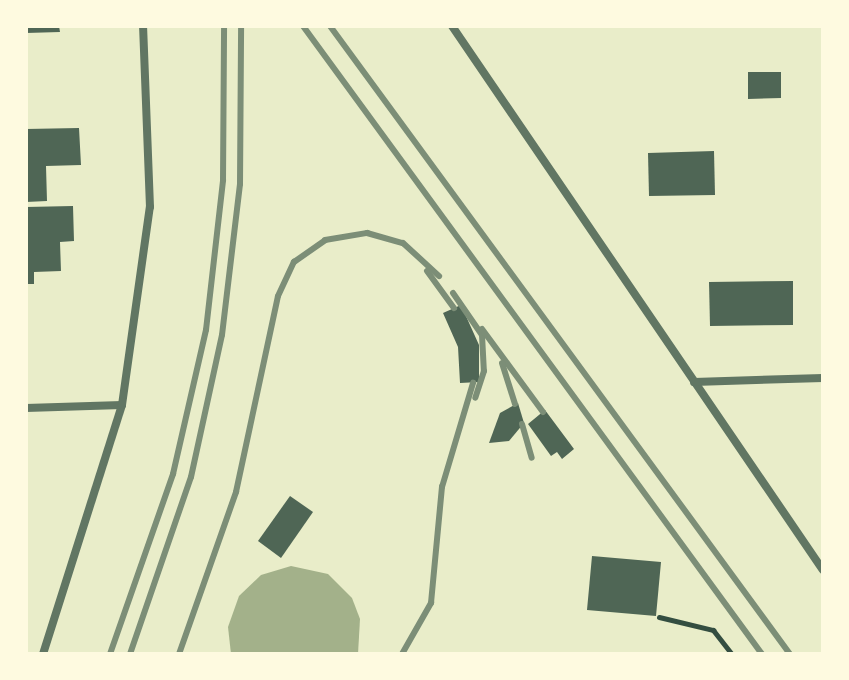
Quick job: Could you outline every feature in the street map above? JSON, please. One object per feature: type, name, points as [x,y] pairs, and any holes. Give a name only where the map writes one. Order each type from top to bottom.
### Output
[{"type":"street","points":[[43,654],[122,405],[150,207],[143,26]]},
{"type":"street","points":[[452,26],[823,570]]},
{"type":"street","points":[[694,382],[823,378]]},
{"type":"street","points":[[26,408],[122,405]]},
{"type":"path","points":[[659,617],[713,630],[732,654]]},
{"type":"shaded area","points":[[291,566],[328,574],[352,598],[360,619],[358,654],[231,654],[228,627],[239,596],[261,575]]},
{"type":"building","points":[[26,26],[59,26],[60,32],[26,33]]},
{"type":"building","points":[[748,72],[781,72],[781,98],[748,99]]},
{"type":"building","points":[[79,128],[81,165],[46,166],[47,201],[26,202],[26,129]]},
{"type":"building","points":[[714,151],[715,195],[649,196],[648,153]]},
{"type":"building","points":[[73,206],[74,241],[60,242],[61,271],[34,272],[34,284],[26,284],[26,207]]},
{"type":"building","points":[[793,281],[793,325],[710,326],[709,282]]},
{"type":"building","points":[[461,305],[479,345],[479,382],[460,383],[458,347],[443,313]]},
{"type":"building","points":[[518,403],[524,423],[509,441],[489,443],[500,413]]},
{"type":"building","points":[[545,410],[574,449],[562,459],[557,452],[551,456],[528,424]]},
{"type":"building","points":[[290,496],[313,512],[281,558],[258,541]]},
{"type":"building","points":[[592,556],[661,562],[656,616],[587,610]]},
{"type":"railway","points":[[110,654],[173,474],[206,330],[223,180],[224,26]]},
{"type":"railway","points":[[130,654],[191,477],[222,335],[240,184],[241,26]]},
{"type":"railway","points":[[303,26],[762,654]]},
{"type":"railway","points":[[330,26],[790,654]]},
{"type":"railway","points":[[179,654],[236,492],[278,296],[294,262],[325,240],[367,233],[403,243],[439,276]]},
{"type":"railway","points":[[427,271],[454,308]]},
{"type":"railway","points":[[453,293],[482,335],[484,371],[475,398]]},
{"type":"railway","points":[[482,329],[543,412]]},
{"type":"railway","points":[[502,363],[515,404]]},
{"type":"railway","points":[[402,654],[431,603],[442,487],[473,383]]},
{"type":"railway","points":[[522,424],[532,458]]}]
